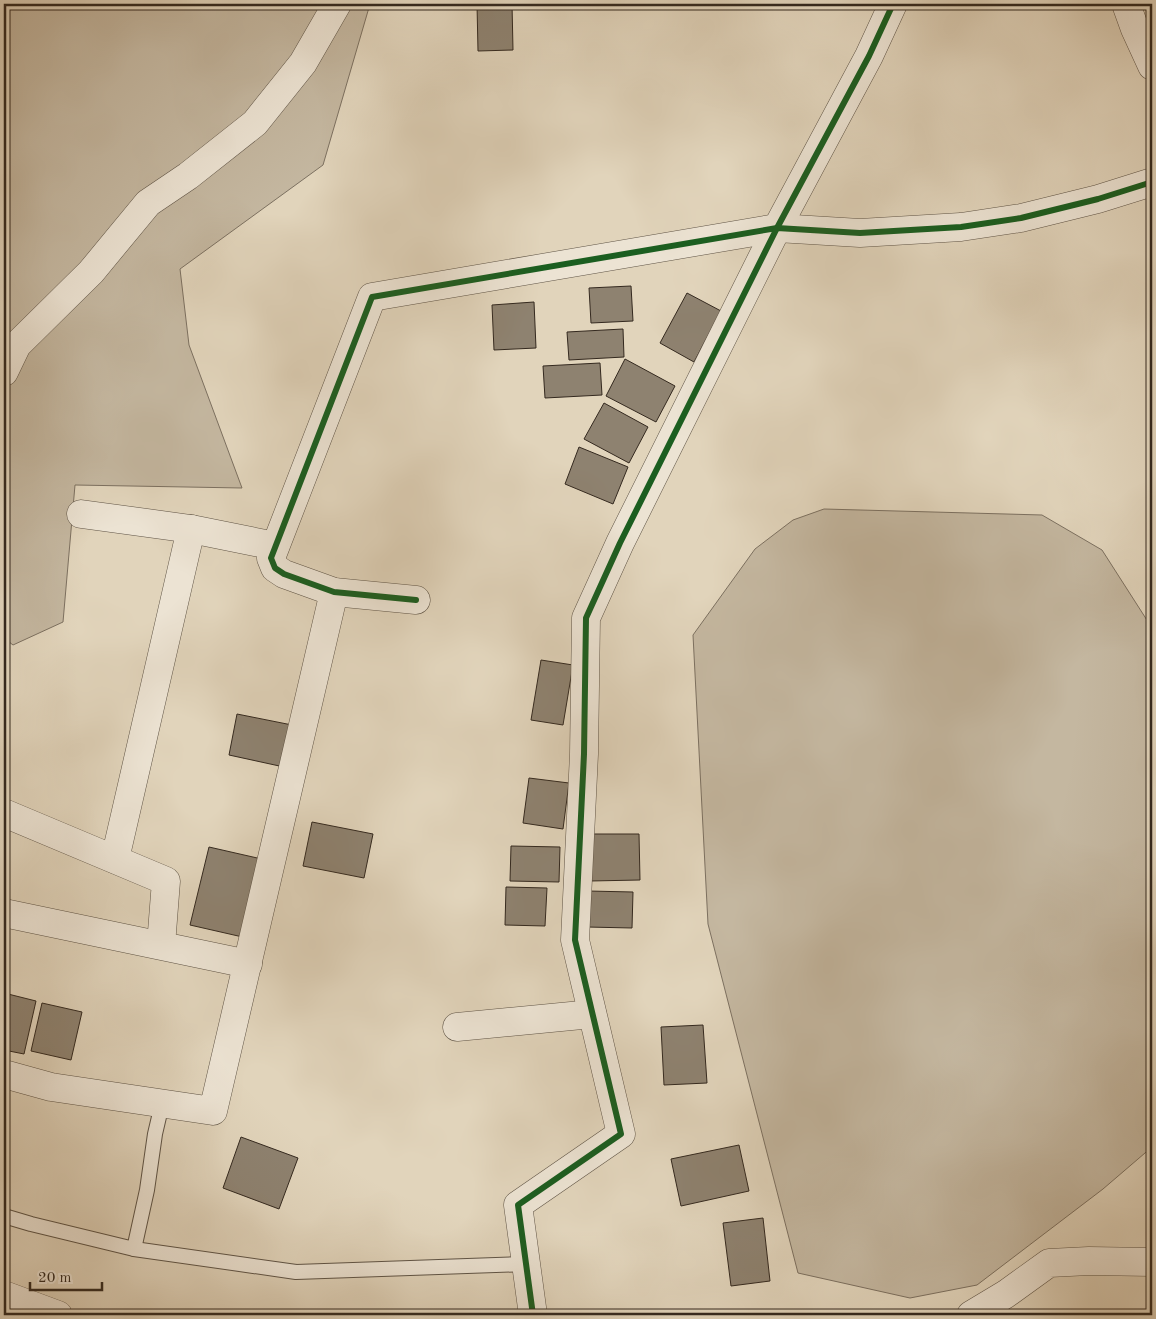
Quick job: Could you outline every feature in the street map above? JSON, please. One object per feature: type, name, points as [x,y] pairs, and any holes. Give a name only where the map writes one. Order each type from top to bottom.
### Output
[{"type":"street","points":[[4,372],[17,345],[91,272],[148,203],[188,176],[255,124],[303,63],[337,4]]},
{"type":"street","points":[[533,1315],[518,1205],[621,1134],[575,940],[584,754],[586,618],[620,543],[777,228],[869,56],[893,4]]},
{"type":"street","points":[[1126,4],[1152,66]]},
{"type":"street","points":[[416,600],[334,592],[284,574],[275,568],[271,558],[372,298],[777,228],[860,233],[961,227],[1021,218],[1098,199],[1152,182]]},
{"type":"street","points":[[81,514],[191,529],[275,546]]},
{"type":"street","points":[[115,859],[191,529]]},
{"type":"street","points":[[4,1074],[51,1087],[213,1111],[334,592]]},
{"type":"street","points":[[4,813],[166,881],[161,945]]},
{"type":"street","points":[[4,912],[248,964]]},
{"type":"street","points":[[457,1027],[592,1014]]},
{"type":"street","points":[[971,1315],[1006,1294],[1049,1263],[1089,1261],[1152,1262]]},
{"type":"street","points":[[4,1294],[58,1315]]},
{"type":"lane","points":[[134,1249],[147,1190],[155,1134],[162,1104]]},
{"type":"lane","points":[[4,1216],[134,1249],[296,1272],[526,1264]]},
{"type":"shaded area","points":[[4,4],[370,4],[323,165],[180,269],[189,345],[242,488],[75,485],[63,622],[13,645],[4,638]]},
{"type":"shaded area","points":[[824,509],[1042,515],[1102,550],[1152,628],[1152,1147],[1103,1189],[977,1285],[910,1298],[798,1273],[708,924],[693,635],[755,549],[793,520]]},
{"type":"building","points":[[477,4],[512,4],[513,50],[478,51]]},
{"type":"building","points":[[980,4],[999,4],[993,9]]},
{"type":"building","points":[[631,286],[633,321],[591,323],[589,288]]},
{"type":"building","points":[[687,293],[721,311],[694,362],[660,343]]},
{"type":"building","points":[[534,302],[536,348],[494,350],[492,305]]},
{"type":"building","points":[[623,329],[624,357],[569,360],[567,332]]},
{"type":"building","points":[[625,359],[675,386],[656,422],[606,396]]},
{"type":"building","points":[[600,363],[602,395],[545,398],[543,366]]},
{"type":"building","points":[[604,403],[648,427],[629,463],[584,439]]},
{"type":"building","points":[[579,447],[628,467],[613,504],[565,484]]},
{"type":"building","points":[[541,660],[573,665],[563,725],[531,720]]},
{"type":"building","points":[[237,714],[292,725],[284,767],[229,755]]},
{"type":"building","points":[[529,778],[569,783],[563,829],[523,823]]},
{"type":"building","points":[[312,822],[373,834],[364,878],[303,866]]},
{"type":"building","points":[[4,829],[9,831],[4,844]]},
{"type":"building","points":[[589,834],[639,834],[640,880],[590,881]]},
{"type":"building","points":[[511,846],[560,847],[559,882],[510,881]]},
{"type":"building","points":[[209,847],[266,860],[247,938],[190,925]]},
{"type":"building","points":[[506,887],[547,888],[545,926],[505,925]]},
{"type":"building","points":[[588,891],[633,892],[632,928],[587,927]]},
{"type":"building","points":[[4,993],[36,1001],[24,1054],[4,1050]]},
{"type":"building","points":[[42,1003],[82,1012],[71,1060],[31,1051]]},
{"type":"building","points":[[703,1025],[707,1083],[664,1085],[661,1027]]},
{"type":"building","points":[[241,1137],[298,1158],[279,1209],[223,1188]]},
{"type":"building","points":[[739,1145],[749,1191],[681,1206],[671,1159]]},
{"type":"building","points":[[763,1218],[770,1281],[731,1286],[723,1223]]},
{"type":"building","points":[[1152,1223],[1152,1240],[1149,1240]]},
{"type":"cycle path","points":[[533,1315],[518,1205],[621,1134],[575,940],[584,754],[586,618],[620,543],[777,228],[869,56],[893,4]]},
{"type":"cycle path","points":[[416,600],[334,592],[284,574],[275,568],[271,558],[372,297],[777,228],[860,233],[961,227],[1021,218],[1098,199],[1152,182]]}]
